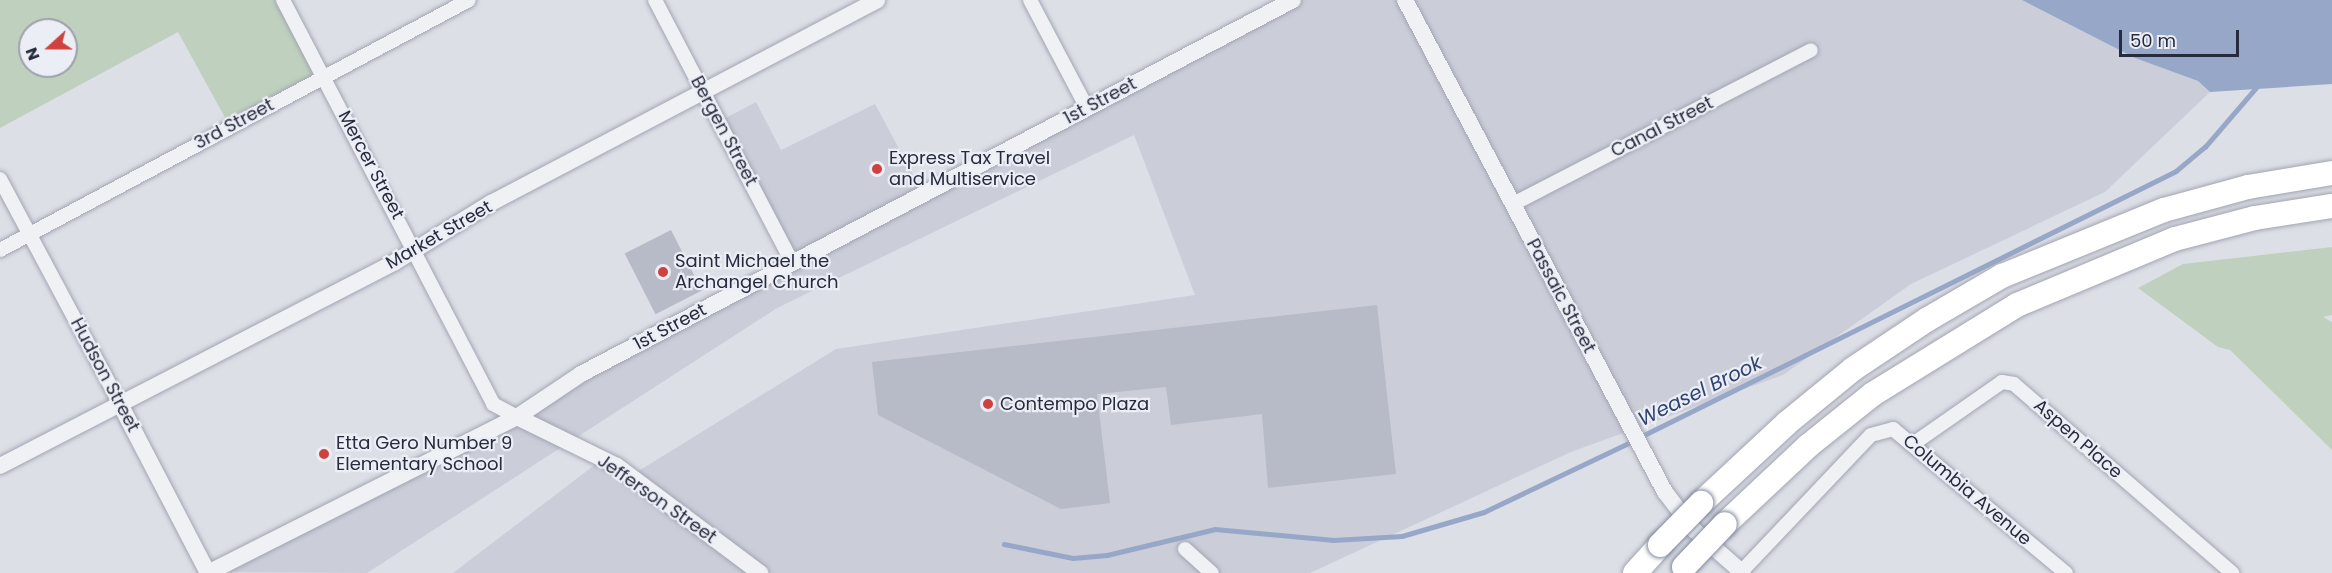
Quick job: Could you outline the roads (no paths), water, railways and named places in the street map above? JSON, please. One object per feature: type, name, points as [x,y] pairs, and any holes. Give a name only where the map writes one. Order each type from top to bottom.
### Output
[{"type":"highway","points":[[1635,573],[1701,503],[1821,395],[1928,319],[2043,257],[2248,177],[2332,157]]},
{"type":"highway","points":[[2164,210],[2248,187],[2332,173]]},
{"type":"highway","points":[[1681,570],[1725,524],[1808,446],[1873,394],[2017,305],[2175,239],[2255,218],[2332,206]]},
{"type":"street","name":"Mercer Street","points":[[283,0],[405,230],[411,253],[493,404],[516,417]]},
{"type":"street","name":"3rd Street","points":[[0,250],[469,0]]},
{"type":"street","name":"Bergen Street","points":[[655,0],[792,262]]},
{"type":"street","name":"Market Street","points":[[0,466],[119,402],[411,253],[491,203],[876,0]]},
{"type":"street","points":[[1030,0],[1087,108]]},
{"type":"street","name":"1st Street","points":[[208,573],[516,417],[581,374],[1293,0]]},
{"type":"street","name":"Passaic Street","points":[[1405,0],[1630,430],[1678,512],[1741,572]]},
{"type":"street","name":"Canal Street","points":[[1513,204],[1811,50]]},
{"type":"street","name":"Hudson Street","points":[[0,179],[208,573]]},
{"type":"street","name":"Aspen Place","points":[[1913,444],[2002,382],[2014,384],[2232,573]]},
{"type":"street","name":"Jefferson Street","points":[[516,417],[617,466],[760,573]]},
{"type":"street","name":"Columbia Avenue","points":[[1741,572],[1871,435],[1893,429],[2066,573]]},
{"type":"street","points":[[1185,549],[1212,573]]},
{"type":"water","points":[[2022,0],[2332,0],[2332,84],[2210,92],[2198,81],[2135,58]]},
{"type":"waterway","name":"Weasel Brook","points":[[1640,437],[2176,171],[2205,147],[2260,83]]},
{"type":"waterway","name":"Weasel Brook","points":[[1004,544],[1073,558],[1107,555],[1215,529],[1333,540],[1402,536],[1484,512],[1633,441]]},
{"type":"place","name":"Express Tax Travel and Multiservice","points":[[877,169]]},
{"type":"place","name":"Saint Michael the Archangel Church","points":[[663,272]]},
{"type":"place","name":"Contempo Plaza","points":[[988,404]]},
{"type":"place","name":"Etta Gero Number 9 Elementary School","points":[[324,454]]}]
